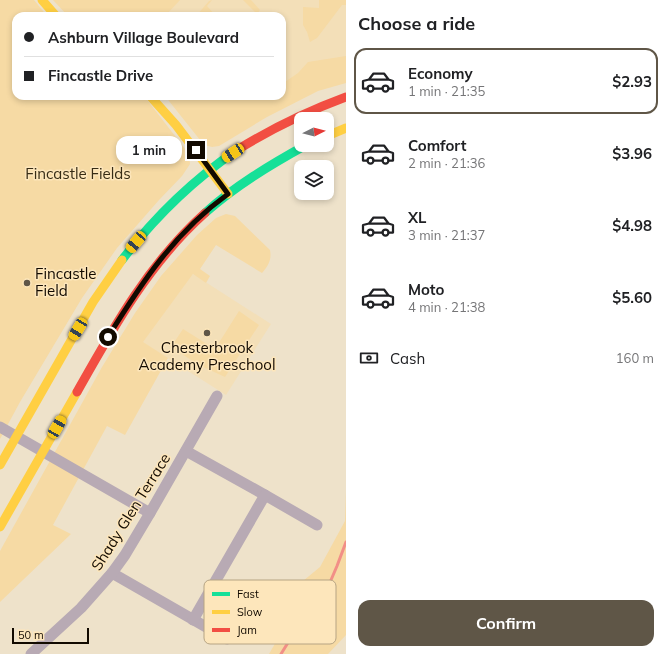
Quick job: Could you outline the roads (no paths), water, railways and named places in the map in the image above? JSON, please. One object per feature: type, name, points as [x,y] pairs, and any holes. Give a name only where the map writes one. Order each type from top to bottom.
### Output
[{"type":"main road","points":[[42,0],[52,12]]},
{"type":"main road","points":[[0,466],[71,340],[113,272],[163,213],[222,160],[250,142],[282,124],[346,97]]},
{"type":"main road","points":[[154,100],[176,125],[211,169],[228,194]]},
{"type":"main road","points":[[334,133],[346,128]]},
{"type":"main road","points":[[0,527],[108,337],[154,267],[179,237],[215,204],[267,167],[294,152]]},
{"type":"street","name":"Shady Glen Terrace","points":[[35,653],[81,608],[112,573],[125,555],[217,396]]},
{"type":"street","points":[[0,427],[150,513]]},
{"type":"street","points":[[186,451],[317,525]]},
{"type":"street","points":[[216,580],[265,495]]},
{"type":"street","points":[[112,573],[204,626]]},
{"type":"street","points":[[193,620],[204,601]]},
{"type":"waterway","points":[[331,580],[346,542]]},
{"type":"waterway","points":[[281,654],[287,644]]},
{"type":"place","name":"Fincastle Field","points":[[27,283]]},
{"type":"place","name":"Chesterbrook Academy Preschool","points":[[207,333]]},
{"type":"park label","name":"Fincastle Fields","points":[[78,174]]}]
